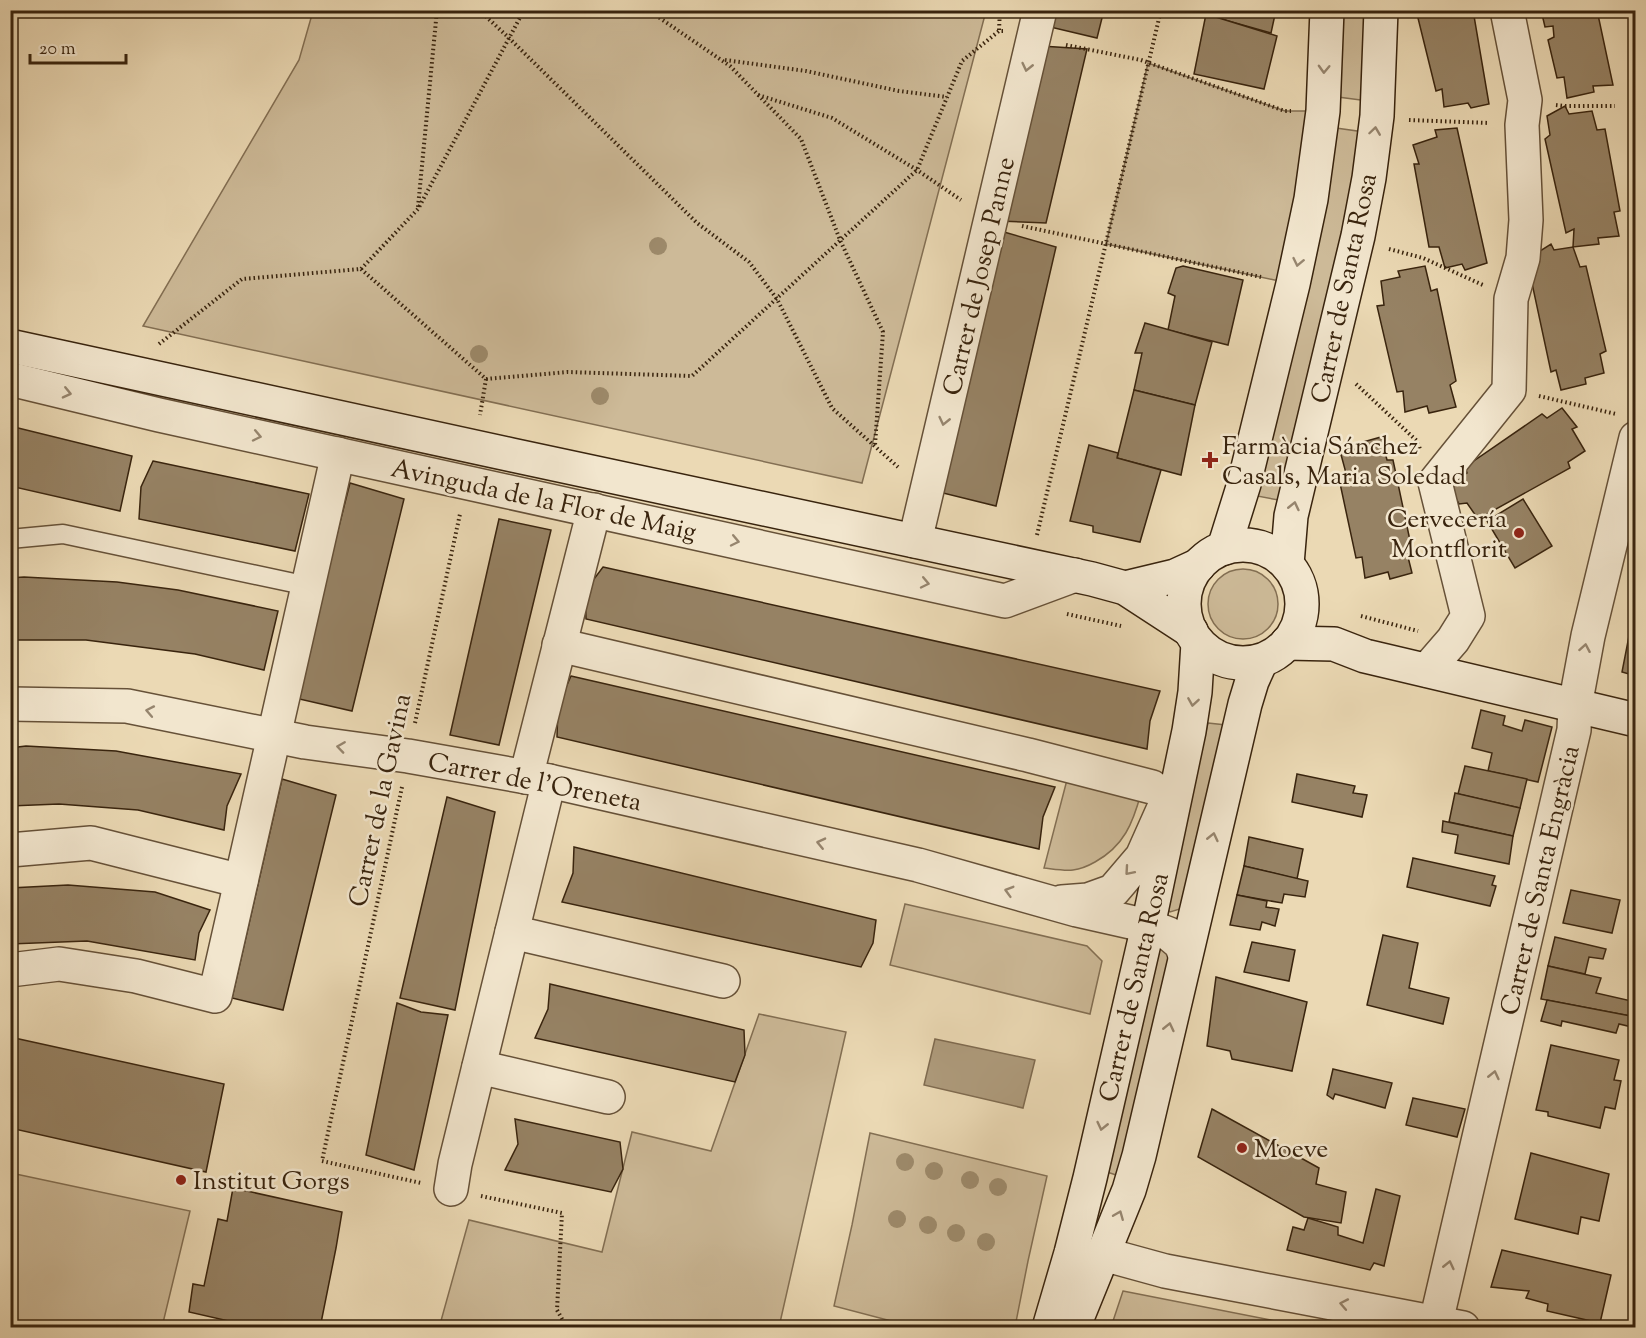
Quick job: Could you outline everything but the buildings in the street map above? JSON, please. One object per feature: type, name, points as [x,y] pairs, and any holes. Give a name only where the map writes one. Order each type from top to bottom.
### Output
[{"type":"street","name":"Carrer de Santa Rosa","points":[[1211,556],[1244,484],[1293,284],[1311,199],[1323,111],[1327,10]]},
{"type":"street","name":"Carrer de Santa Rosa","points":[[1287,564],[1291,516],[1358,236],[1369,178],[1377,116],[1381,10]]},
{"type":"street","points":[[1426,670],[1453,640],[1468,616],[1436,482],[1509,390],[1512,299],[1523,258],[1526,220],[1524,112],[1507,10]]},
{"type":"street","name":"Carrer de Josep Panne","points":[[915,541],[1037,24]]},
{"type":"street","name":"Avinguda de la Flor de Maig","points":[[10,346],[1030,565],[1125,588]]},
{"type":"street","name":"Avinguda de la Flor de Maig","points":[[10,379],[170,417],[1005,601],[1075,575]]},
{"type":"street","name":"Carrer de Santa Engràcia","points":[[1450,1324],[1574,729],[1575,706],[1630,427]]},
{"type":"street","points":[[10,970],[59,964],[136,976],[215,996],[338,454]]},
{"type":"street","points":[[451,1189],[455,1164],[512,932],[559,645],[594,510]]},
{"type":"street","points":[[1125,588],[1175,576],[1237,545],[1264,548],[1287,564],[1297,578],[1302,595],[1315,618],[1334,644]]},
{"type":"street","points":[[1194,637],[1184,608],[1185,590],[1192,574],[1211,556]]},
{"type":"street","points":[[1125,588],[1194,637],[1210,655],[1226,662],[1242,664],[1261,661],[1281,651],[1296,630],[1302,614],[1302,595]]},
{"type":"street","name":"Carrer de Santa Rosa","points":[[1049,1328],[1090,1178],[1148,926],[1195,692],[1194,637]]},
{"type":"street","points":[[1287,643],[1334,644],[1365,656],[1635,720]]},
{"type":"street","points":[[559,645],[1028,755],[1152,787]]},
{"type":"street","name":"Carrer de Santa Rosa","points":[[1072,1328],[1129,1190],[1139,1156],[1245,704],[1261,661]]},
{"type":"street","name":"Carrer de l'Oreneta","points":[[10,704],[128,706],[305,742],[408,756],[538,779],[918,865],[1052,903],[1148,926],[1169,934],[1180,944],[1185,955]]},
{"type":"street","name":"Carrer de l'Oreneta","points":[[1052,903],[1088,900],[1113,891],[1142,857],[1182,763]]},
{"type":"street","points":[[10,850],[91,843],[241,880]]},
{"type":"street","points":[[512,932],[723,981]]},
{"type":"street","points":[[479,1067],[608,1097]]},
{"type":"street","points":[[1103,1254],[1165,1271],[1450,1324]]},
{"type":"lane","points":[[10,539],[63,534],[308,586]]},
{"type":"path","points":[[418,209],[437,10]]},
{"type":"path","points":[[479,10],[697,223],[749,262],[777,299],[832,408],[927,492]]},
{"type":"path","points":[[122,370],[175,333],[242,279],[361,269],[418,209],[524,10]]},
{"type":"path","points":[[648,10],[730,66],[801,139],[840,240],[883,332],[875,446]]},
{"type":"path","points":[[999,31],[1000,10]]},
{"type":"path","points":[[1030,565],[1161,10]]},
{"type":"path","points":[[361,269],[486,379],[568,372],[692,376],[917,170],[962,61],[999,31],[1037,24],[1285,111],[1323,111]]},
{"type":"path","points":[[721,60],[806,71],[899,92],[947,97]]},
{"type":"path","points":[[758,95],[832,118],[917,170],[991,220],[1293,284]]},
{"type":"path","points":[[1406,119],[1524,112],[1565,106],[1615,106]]},
{"type":"path","points":[[1381,246],[1423,258],[1512,299]]},
{"type":"path","points":[[1326,366],[1351,380],[1417,441],[1436,482]]},
{"type":"path","points":[[475,447],[486,379]]},
{"type":"path","points":[[1509,390],[1630,427]]},
{"type":"path","name":"Carrer de la Gavina","points":[[322,1161],[467,482]]},
{"type":"path","points":[[1060,613],[1126,627]]},
{"type":"path","points":[[562,1213],[557,1310],[567,1328]]},
{"type":"shaded area","points":[[313,11],[986,11],[862,483],[143,326],[299,60]]},
{"type":"shaded area","points":[[1341,11],[1372,11],[1368,101],[1338,97]]},
{"type":"shaded area","points":[[1148,63],[1285,111],[1323,111],[1293,284],[1106,244]]},
{"type":"shaded area","points":[[1336,128],[1364,132],[1284,501],[1257,496]]},
{"type":"shaded area","points":[[1243,569],[1256,572],[1268,579],[1275,591],[1278,604],[1275,617],[1268,629],[1256,636],[1243,639],[1230,636],[1218,629],[1211,617],[1208,604],[1211,591],[1218,579],[1230,572]]},
{"type":"shaded area","points":[[1208,723],[1235,726],[1180,909],[1170,912],[1164,905]]},
{"type":"shaded area","points":[[1068,776],[1141,793],[1126,833],[1105,856],[1076,870],[1044,868]]},
{"type":"shaded area","points":[[905,904],[1087,946],[1102,961],[1090,1014],[890,965]]},
{"type":"shaded area","points":[[1156,947],[1173,953],[1128,1179],[1104,1171]]},
{"type":"shaded area","points":[[759,1014],[846,1032],[779,1327],[439,1328],[469,1220],[602,1252],[632,1132],[711,1151]]},
{"type":"shaded area","points":[[935,1039],[1035,1060],[1023,1108],[924,1085]]},
{"type":"shaded area","points":[[870,1133],[1047,1176],[1015,1327],[914,1327],[834,1306]]},
{"type":"shaded area","points":[[11,1173],[190,1211],[162,1327],[11,1327]]},
{"type":"shaded area","points":[[1123,1291],[1306,1327],[1111,1327]]},
{"type":"place","name":"Farmàcia Sánchez Casals, Maria Soledad","points":[[1210,460]]},
{"type":"place","name":"Cervecería Montflorit","points":[[1519,533]]},
{"type":"place","name":"Moeve","points":[[1242,1148]]},
{"type":"place","name":"Institut Gorgs","points":[[181,1180]]}]
